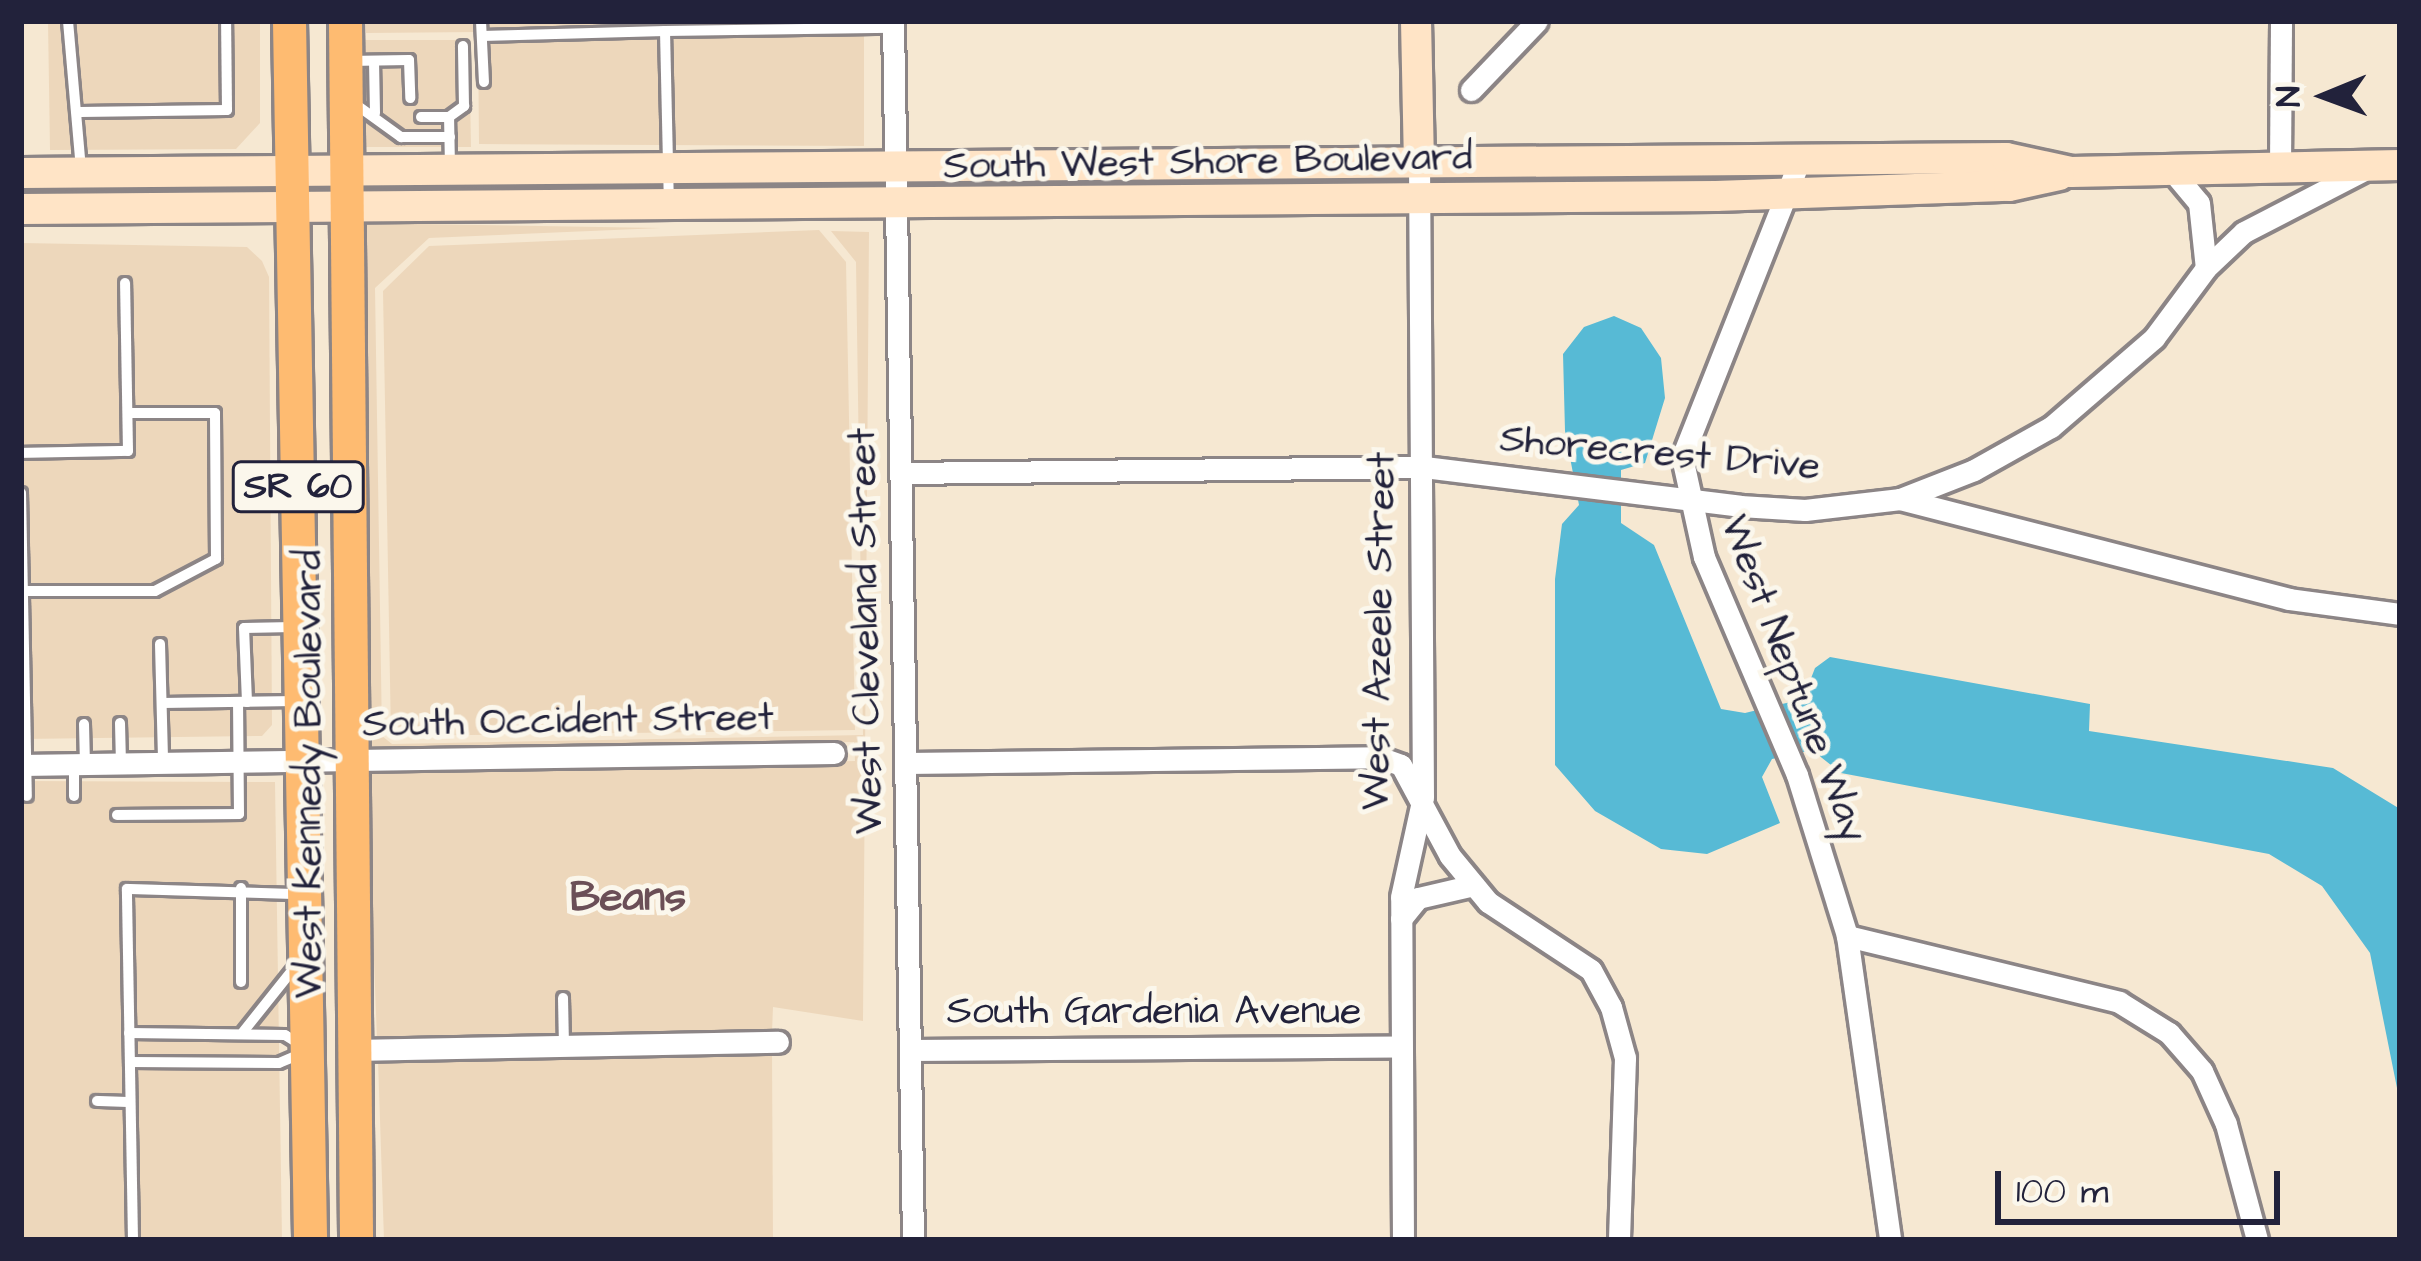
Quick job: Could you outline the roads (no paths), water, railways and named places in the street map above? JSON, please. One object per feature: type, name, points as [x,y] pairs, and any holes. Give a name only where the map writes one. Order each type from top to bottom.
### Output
[{"type":"main road","name":"West Kennedy Boulevard","points":[[289,21],[310,1240]]},
{"type":"main road","name":"West Kennedy Boulevard","points":[[345,21],[360,61],[360,105],[344,170],[356,1240]]},
{"type":"main road","points":[[308,1051],[352,1050]]},
{"type":"street","name":"West Azeele Street","points":[[1403,1240],[1401,919],[1423,796],[1424,467],[1416,21]]},
{"type":"street","points":[[1471,90],[1538,21]]},
{"type":"street","points":[[2280,167],[2281,21]]},
{"type":"street","name":"West Cleveland Street","points":[[893,24],[913,1240]]},
{"type":"street","name":"South West Shore Boulevard","points":[[21,173],[895,170],[2006,158],[2071,172],[2387,165]]},
{"type":"street","name":"West Neptune Way","points":[[1799,162],[1694,413],[1682,457],[1704,557],[1798,775],[1846,936],[1890,1240]]},
{"type":"street","points":[[1900,499],[2051,427],[2154,338],[2206,268],[2244,232],[2387,165]]},
{"type":"street","name":"South West Shore Boulevard","points":[[21,209],[1420,199],[2009,186],[2071,172]]},
{"type":"street","points":[[2174,172],[2199,203],[2206,268]]},
{"type":"street","name":"Shorecrest Drive","points":[[901,473],[1424,467],[1567,488],[1805,510],[1900,499],[2289,599],[2400,614]]},
{"type":"street","name":"South Occident Street","points":[[24,765],[304,765],[834,753]]},
{"type":"street","points":[[906,763],[1378,757],[1401,765],[1474,885],[1591,970],[1611,1007],[1625,1058],[1619,1240]]},
{"type":"street","points":[[1401,919],[1418,898],[1474,885]]},
{"type":"street","points":[[1846,936],[2119,1002],[2169,1033],[2202,1071],[2226,1124],[2257,1240]]},
{"type":"street","points":[[352,1050],[778,1042]]},
{"type":"street","name":"South Gardenia Avenue","points":[[910,1049],[1399,1047]]},
{"type":"lane","points":[[68,21],[69,88],[80,112],[81,172]]},
{"type":"lane","points":[[80,112],[227,110],[226,21]]},
{"type":"lane","points":[[481,21],[484,82]]},
{"type":"lane","points":[[482,36],[893,24]]},
{"type":"lane","points":[[665,31],[669,205]]},
{"type":"lane","points":[[421,117],[449,117],[464,106],[464,46]]},
{"type":"lane","points":[[360,61],[409,60],[410,98]]},
{"type":"lane","points":[[360,105],[390,121],[401,137],[450,137]]},
{"type":"lane","points":[[449,117],[450,171]]},
{"type":"lane","points":[[21,453],[128,451],[125,283]]},
{"type":"lane","points":[[23,591],[130,592],[196,575],[216,559],[214,412],[128,413]]},
{"type":"lane","points":[[21,494],[27,796]]},
{"type":"lane","points":[[117,815],[239,814],[244,628],[302,627]]},
{"type":"lane","points":[[160,644],[163,765]]},
{"type":"lane","points":[[162,703],[303,701]]},
{"type":"lane","points":[[120,723],[121,765]]},
{"type":"lane","points":[[74,796],[84,724]]},
{"type":"lane","points":[[133,1240],[127,889],[242,888],[306,894]]},
{"type":"lane","points":[[242,888],[242,982]]},
{"type":"lane","points":[[109,914],[127,914]]},
{"type":"lane","points":[[242,1032],[281,994],[307,944]]},
{"type":"lane","points":[[563,998],[564,1046]]},
{"type":"lane","points":[[129,1033],[285,1035],[308,1051]]},
{"type":"lane","points":[[130,1062],[279,1063],[308,1051]]},
{"type":"lane","points":[[98,1101],[130,1102]]},
{"type":"water","points":[[1614,316],[1641,328],[1661,358],[1665,398],[1645,463],[1621,470],[1621,523],[1654,545],[1721,709],[1745,713],[1803,699],[1815,668],[1830,657],[2090,704],[2089,731],[2333,768],[2400,809],[2400,1103],[2370,953],[2322,886],[2269,854],[1841,773],[1812,750],[1772,759],[1762,777],[1780,823],[1707,854],[1661,849],[1595,811],[1555,765],[1555,579],[1562,524],[1579,505],[1565,431],[1563,354],[1584,327]]},
{"type":"district","name":"Beans","points":[[628,898]]}]
